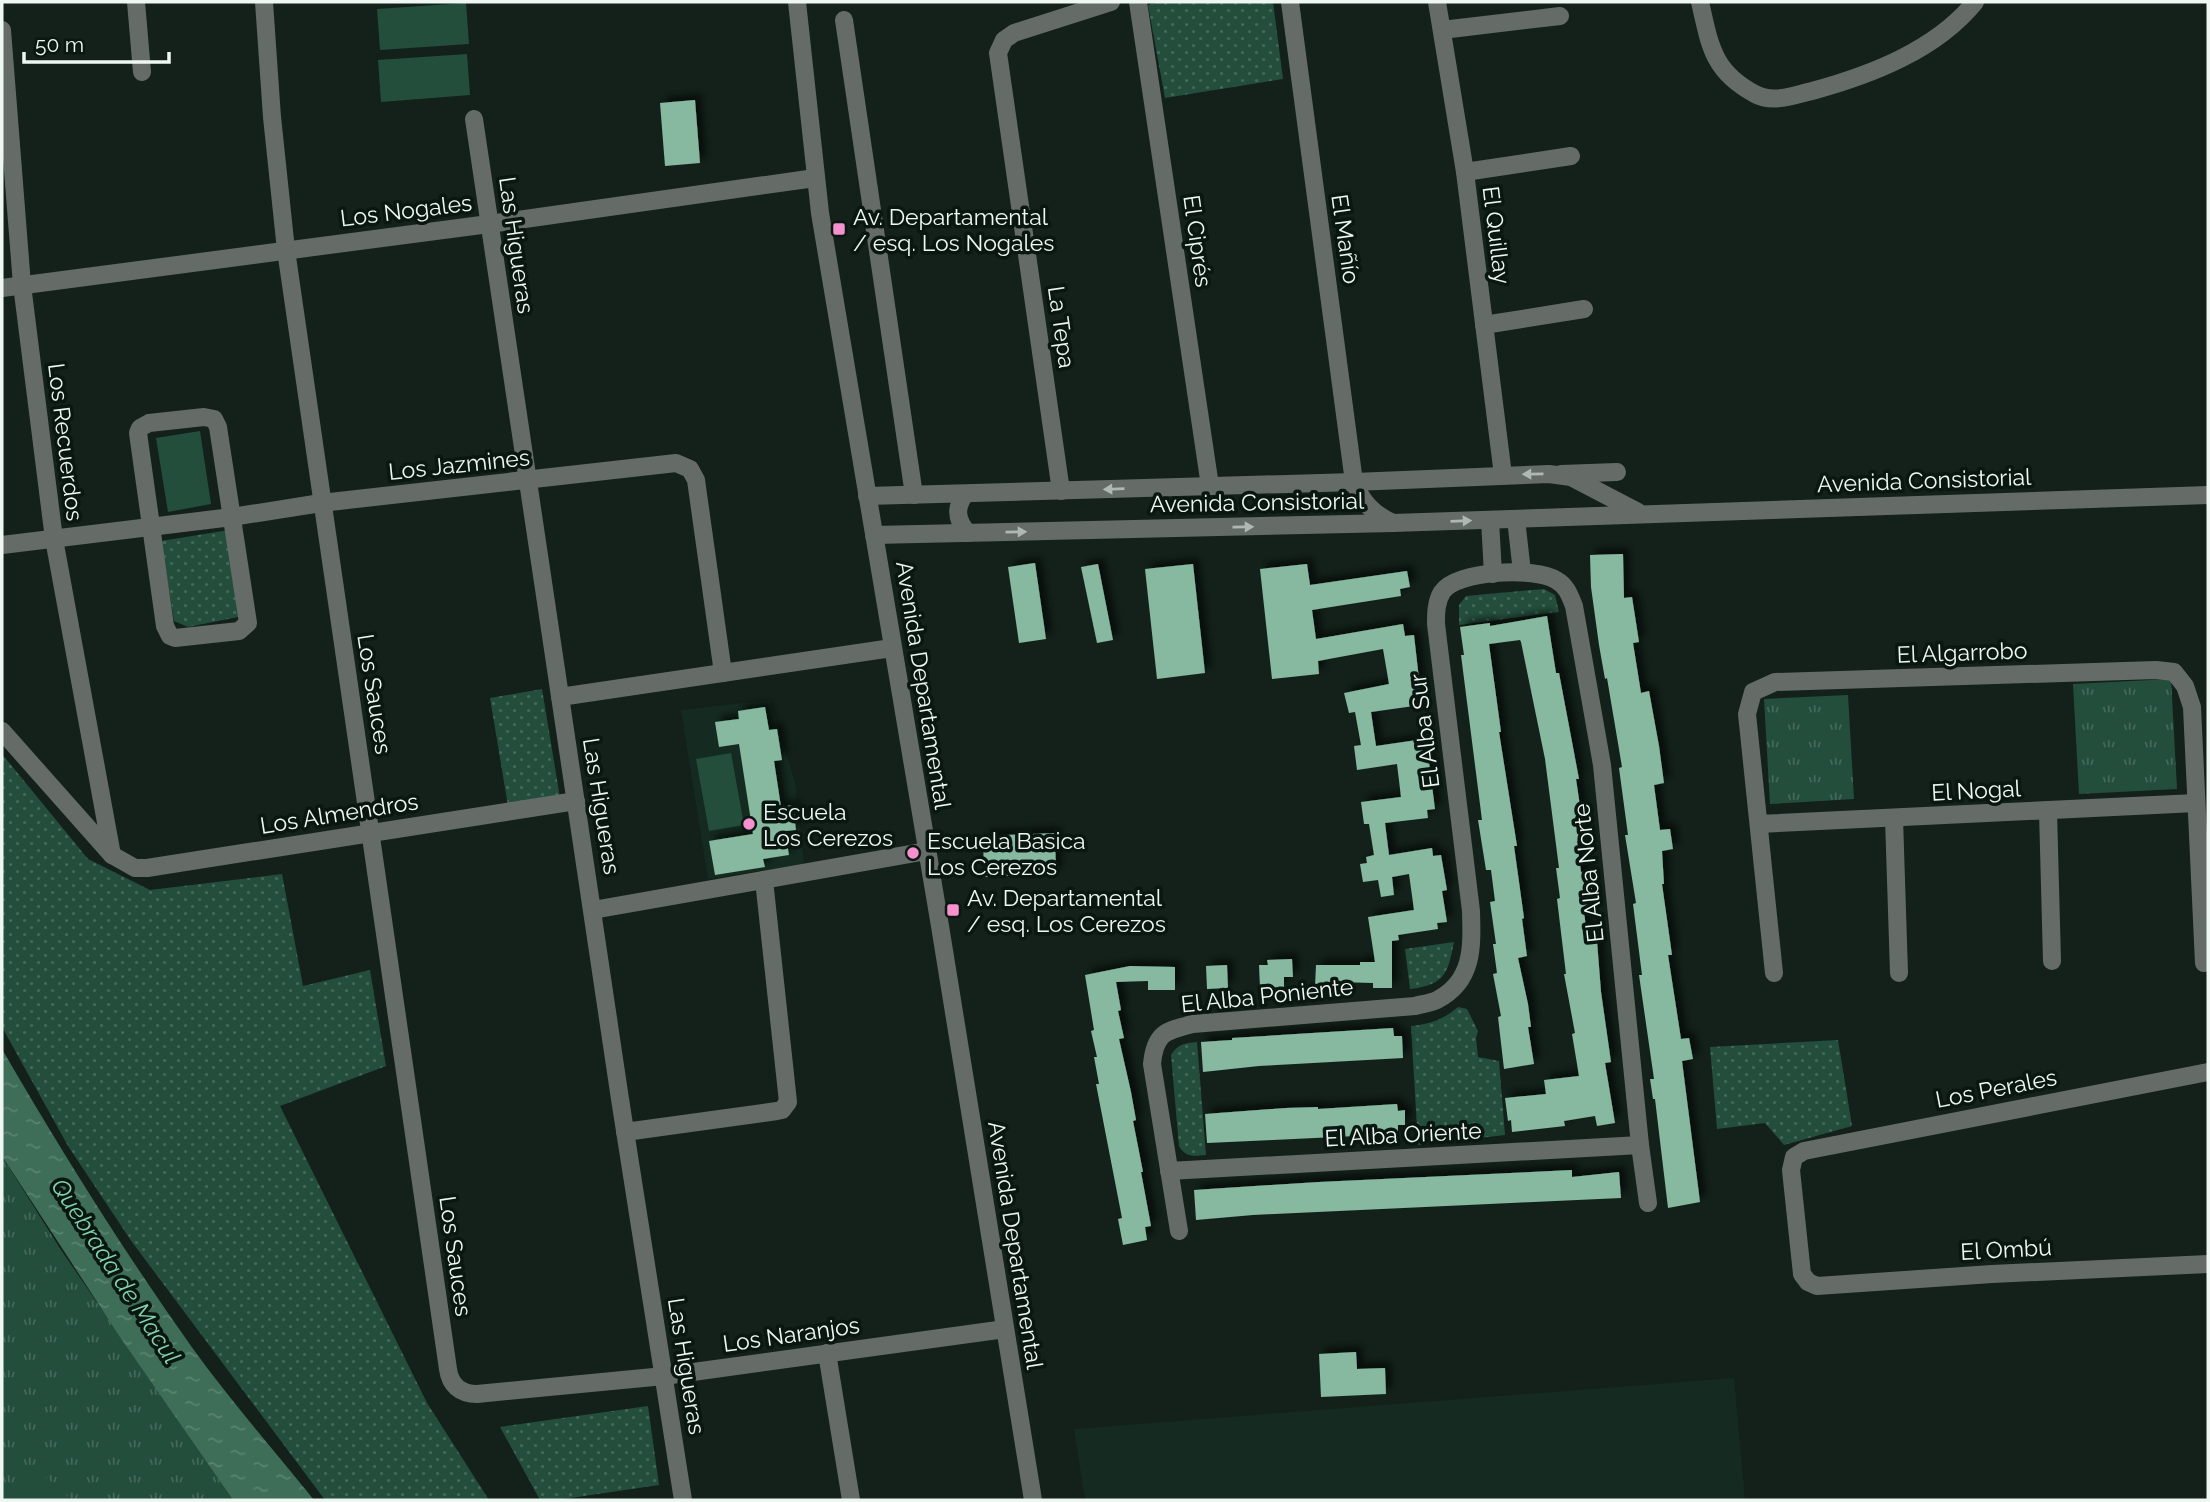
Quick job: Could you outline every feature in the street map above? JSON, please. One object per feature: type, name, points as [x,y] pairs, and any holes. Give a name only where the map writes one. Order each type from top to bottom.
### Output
[{"type":"street","points":[[136,2],[142,72]]},
{"type":"street","name":"Los Sauces","points":[[264,2],[273,129],[286,250],[321,503],[448,1369],[453,1384],[458,1389]]},
{"type":"street","name":"Avenida Departamental","points":[[797,2],[815,178],[1033,1500]]},
{"type":"street","name":"La Tepa","points":[[1061,491],[998,60],[1001,46],[1014,33],[1111,2]]},
{"type":"street","name":"El Ciprés","points":[[1138,2],[1210,486]]},
{"type":"street","name":"El Mañío","points":[[1290,2],[1354,482]]},
{"type":"street","name":"El Quillay","points":[[1437,2],[1465,172],[1503,475]]},
{"type":"street","points":[[1700,2],[1709,44],[1716,61],[1727,74],[1756,95],[1771,99],[1837,84],[1906,56],[1940,33],[1975,2]]},
{"type":"street","points":[[1442,30],[1560,16]]},
{"type":"street","points":[[844,20],[914,495]]},
{"type":"street","name":"Los Recuerdos","points":[[2,30],[22,285],[54,538],[112,855]]},
{"type":"street","name":"Las Higueras","points":[[474,119],[625,1132],[683,1500]]},
{"type":"street","points":[[1465,172],[1571,156]]},
{"type":"street","name":"Los Nogales","points":[[2,288],[815,178]]},
{"type":"street","points":[[1484,325],[1584,309]]},
{"type":"street","points":[[204,417],[214,419],[218,427],[232,517],[248,623],[239,631],[175,638],[167,631],[150,528],[138,437],[140,428],[149,423],[204,417]]},
{"type":"street","name":"Los Jazmines","points":[[2,545],[150,528],[321,503],[676,463],[690,469],[695,481],[723,673]]},
{"type":"street","name":"Avenida Consistorial","points":[[867,496],[1617,472]]},
{"type":"street","name":"Avenida Consistorial","points":[[1561,474],[1641,514]]},
{"type":"street","points":[[1354,482],[1364,503],[1382,519],[1392,523]]},
{"type":"street","points":[[1566,517],[1583,508],[1587,501],[1587,485]]},
{"type":"street","points":[[965,494],[960,501],[958,518],[968,533]]},
{"type":"street","name":"Avenida Consistorial","points":[[874,535],[1392,523],[2208,495]]},
{"type":"street","points":[[1516,519],[1522,572]]},
{"type":"street","points":[[1490,520],[1493,574]]},
{"type":"street","name":"El Alba Norte","points":[[1493,574],[1522,572],[1555,579],[1567,590],[1574,606],[1602,765],[1648,1203]]},
{"type":"street","name":"El Alba Sur","points":[[1465,974],[1471,954],[1471,911],[1436,607],[1442,593],[1452,582],[1493,574]]},
{"type":"street","points":[[560,697],[892,648]]},
{"type":"street","name":"El Algarrobo","points":[[1759,824],[1747,714],[1754,692],[1775,682],[2156,670],[2174,672],[2200,707]]},
{"type":"street","points":[[2200,707],[2196,803],[2204,963]]},
{"type":"street","points":[[2,731],[112,855]]},
{"type":"street","name":"Los Almendros","points":[[112,855],[135,868],[147,868],[576,801]]},
{"type":"street","name":"El Nogal","points":[[1759,824],[2196,803]]},
{"type":"street","points":[[2048,811],[2052,961]]},
{"type":"street","points":[[1894,818],[1899,973]]},
{"type":"street","points":[[1759,824],[1774,974]]},
{"type":"street","points":[[593,910],[927,851]]},
{"type":"street","points":[[625,1132],[777,1111],[786,1106],[789,1098],[764,880]]},
{"type":"street","name":"El Alba Poniente","points":[[1179,1231],[1152,1065],[1153,1049],[1160,1037],[1170,1030],[1194,1024],[1415,1006],[1437,1000],[1465,974]]},
{"type":"street","name":"Los Perales","points":[[1808,1282],[1802,1273],[1791,1170],[1794,1157],[1804,1151],[2208,1072]]},
{"type":"street","name":"El Alba Oriente","points":[[1169,1171],[1640,1145]]},
{"type":"street","name":"El Ombú","points":[[1808,1282],[1821,1287],[1992,1274],[2208,1264]]},
{"type":"street","name":"Los Naranjos","points":[[458,1389],[477,1394],[664,1376],[1005,1329]]},
{"type":"street","points":[[827,1353],[851,1500]]},
{"type":"shaded area","name":"Escuela Los Cerezos","points":[[770,700],[795,783],[804,864],[708,879],[681,710]]},
{"type":"shaded area","points":[[1734,1378],[1745,1500],[1085,1500],[1074,1429]]},
{"type":"green space","points":[[1161,2],[1273,2],[1283,79],[1165,98],[1148,5]]},
{"type":"green space","points":[[466,3],[469,44],[380,50],[377,9]]},
{"type":"green space","points":[[467,54],[470,95],[381,102],[378,60]]},
{"type":"green space","points":[[200,431],[211,504],[168,512],[156,438]]},
{"type":"green space","points":[[229,530],[243,616],[188,627],[174,621],[161,541]]},
{"type":"green space","points":[[1544,589],[1555,595],[1559,612],[1459,625],[1459,605],[1466,596]]},
{"type":"green space","points":[[2171,679],[2177,789],[2079,794],[2073,684]]},
{"type":"green space","points":[[542,689],[560,798],[508,806],[490,698]]},
{"type":"green space","points":[[1848,695],[1854,799],[1770,804],[1764,699]]},
{"type":"green space","points":[[731,753],[744,825],[709,831],[696,759]]},
{"type":"green space","points":[[2,754],[88,859],[150,890],[282,874],[303,986],[370,970],[386,1066],[280,1106],[427,1403],[489,1500],[325,1500],[132,1242],[68,1146],[2,1027]]},
{"type":"green space","points":[[1454,942],[1450,962],[1443,976],[1431,984],[1410,989],[1405,949]]},
{"type":"green space","points":[[1458,1007],[1467,1009],[1478,1031],[1478,1057],[1499,1061],[1505,1135],[1418,1145],[1411,1026],[1436,1021]]},
{"type":"green space","points":[[1838,1040],[1852,1126],[1784,1145],[1765,1123],[1717,1129],[1710,1047]]},
{"type":"green space","points":[[1197,1042],[1206,1155],[1194,1156],[1184,1153],[1179,1146],[1171,1055],[1182,1045]]},
{"type":"green space","points":[[2,1156],[61,1250],[233,1500],[2,1500]]},
{"type":"green space","points":[[648,1406],[659,1485],[557,1500],[540,1500],[500,1427]]},
{"type":"green space","points":[[42,1474],[72,1500],[18,1500]]},
{"type":"water","name":"Quebrada de Macul","points":[[2,1049],[93,1200],[166,1310],[220,1385],[314,1500],[233,1500],[120,1337],[2,1156]]},
{"type":"building","points":[[695,100],[700,163],[665,166],[660,103]]},
{"type":"building","points":[[1623,554],[1624,598],[1632,597],[1639,642],[1633,643],[1641,693],[1649,691],[1664,783],[1654,785],[1660,830],[1670,829],[1673,849],[1662,851],[1662,884],[1672,955],[1668,955],[1681,1039],[1689,1038],[1693,1059],[1682,1061],[1700,1202],[1668,1208],[1639,975],[1642,975],[1633,904],[1636,903],[1625,835],[1628,835],[1619,768],[1622,767],[1591,587],[1590,555]]},
{"type":"building","points":[[1035,563],[1046,639],[1019,643],[1008,567]]},
{"type":"building","points":[[1098,564],[1113,640],[1097,643],[1081,567]]},
{"type":"building","points":[[1193,564],[1205,673],[1157,679],[1145,569]]},
{"type":"building","points":[[1307,564],[1310,585],[1407,571],[1410,587],[1400,589],[1401,596],[1312,610],[1316,639],[1403,624],[1405,636],[1414,635],[1421,697],[1413,698],[1414,706],[1371,712],[1376,746],[1417,740],[1418,747],[1427,746],[1435,809],[1427,810],[1428,818],[1385,823],[1389,855],[1432,848],[1433,856],[1441,855],[1447,890],[1442,891],[1447,922],[1437,923],[1438,929],[1398,935],[1399,940],[1392,941],[1392,988],[1373,988],[1373,983],[1338,982],[1338,986],[1315,986],[1316,965],[1360,965],[1360,962],[1375,962],[1368,917],[1414,910],[1409,874],[1392,877],[1394,895],[1381,897],[1378,880],[1363,882],[1360,864],[1367,863],[1366,857],[1374,855],[1369,824],[1364,824],[1361,802],[1401,797],[1397,764],[1357,770],[1354,746],[1361,745],[1355,712],[1349,713],[1344,693],[1389,684],[1383,649],[1318,661],[1319,674],[1272,679],[1260,569]]},
{"type":"building","points":[[1547,616],[1556,673],[1559,673],[1579,779],[1576,779],[1585,840],[1577,841],[1581,872],[1590,871],[1594,911],[1584,912],[1588,942],[1597,941],[1611,1062],[1605,1063],[1615,1123],[1597,1126],[1595,1116],[1564,1121],[1565,1126],[1512,1132],[1505,1098],[1546,1094],[1544,1080],[1579,1076],[1572,1034],[1575,1033],[1564,974],[1557,899],[1560,898],[1556,868],[1559,868],[1545,759],[1521,642],[1489,644],[1499,732],[1517,846],[1514,846],[1527,956],[1518,958],[1528,1004],[1531,1027],[1528,1027],[1534,1064],[1504,1069],[1498,1017],[1501,1016],[1493,974],[1497,973],[1493,944],[1496,944],[1490,902],[1495,901],[1491,870],[1486,870],[1478,820],[1482,820],[1461,655],[1464,655],[1460,627],[1490,623],[1490,626]]},
{"type":"building","points":[[765,707],[769,730],[777,729],[782,760],[774,761],[781,807],[793,805],[796,830],[785,831],[789,855],[763,859],[765,867],[715,875],[709,841],[753,834],[739,744],[719,747],[715,722],[739,719],[738,711]]},
{"type":"building","points":[[1055,833],[1056,874],[984,877],[983,836]]},
{"type":"building","points":[[1292,959],[1293,977],[1284,977],[1284,987],[1260,988],[1259,965],[1268,965],[1267,960]]},
{"type":"building","points":[[1227,965],[1228,988],[1207,989],[1206,966]]},
{"type":"building","points":[[1130,966],[1175,967],[1175,990],[1148,990],[1148,981],[1116,982],[1121,1010],[1118,1011],[1124,1038],[1119,1039],[1136,1120],[1133,1121],[1151,1226],[1145,1227],[1147,1240],[1123,1245],[1118,1219],[1122,1218],[1096,1084],[1099,1084],[1094,1057],[1097,1057],[1091,1031],[1094,1030],[1085,975]]},
{"type":"building","points":[[1393,1028],[1394,1036],[1402,1036],[1403,1058],[1203,1072],[1201,1042]]},
{"type":"building","points":[[1397,1104],[1398,1111],[1405,1110],[1405,1125],[1398,1125],[1398,1134],[1207,1143],[1205,1114]]},
{"type":"building","points":[[1572,1170],[1572,1177],[1619,1172],[1621,1198],[1196,1220],[1194,1190]]},
{"type":"building","points":[[1356,1352],[1357,1369],[1385,1368],[1386,1394],[1321,1397],[1319,1354]]},
{"type":"place","name":"Av. Departamental / esq. Los Nogales","points":[[839,229]]},
{"type":"place","name":"Escuela Los Cerezos","points":[[749,824]]},
{"type":"place","name":"Escuela Basica Los Cerezos","points":[[913,853]]},
{"type":"place","name":"Av. Departamental / esq. Los Cerezos","points":[[953,910]]}]
